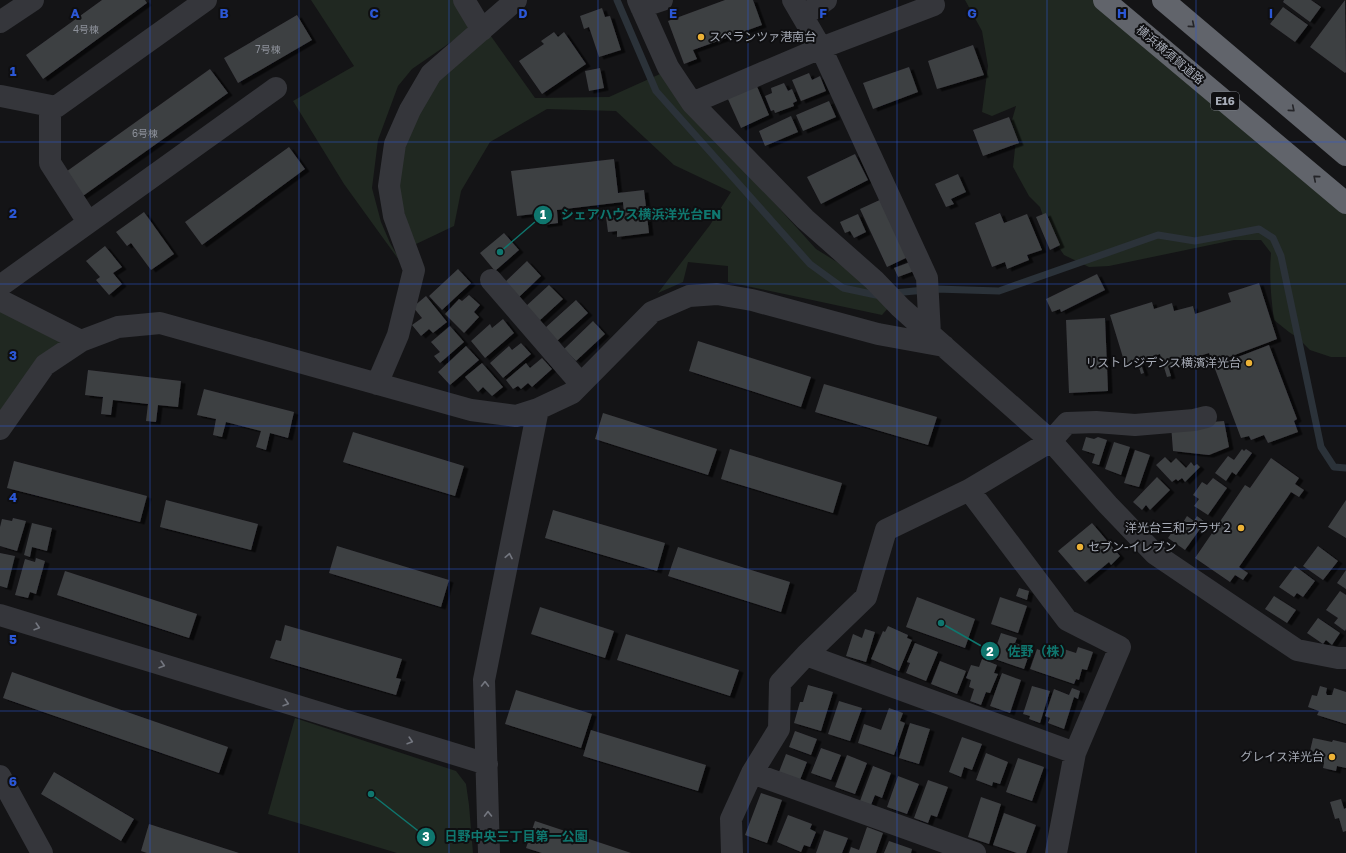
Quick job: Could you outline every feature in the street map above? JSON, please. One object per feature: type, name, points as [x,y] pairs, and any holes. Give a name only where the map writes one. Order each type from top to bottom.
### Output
[{"type":"highway","name":"横浜横須賀道路","points":[[1104,0],[1346,203]]},
{"type":"highway","points":[[1163,0],[1346,155]]},
{"type":"street","points":[[0,22],[32,0]]},
{"type":"street","points":[[0,97],[56,107],[206,0]]},
{"type":"street","points":[[464,0],[482,30]]},
{"type":"street","points":[[377,384],[398,335],[414,270],[394,216],[389,186],[395,144],[410,110],[431,74],[516,0]]},
{"type":"street","points":[[662,0],[640,3],[668,67],[692,103],[805,220],[874,280],[900,307],[1051,442],[1155,554],[1297,650],[1338,658],[1346,658]]},
{"type":"street","points":[[826,0],[798,8],[821,48],[927,278],[929,306],[937,340]]},
{"type":"street","points":[[692,103],[821,48],[934,5]]},
{"type":"street","points":[[0,286],[276,88]]},
{"type":"street","points":[[50,106],[50,163],[88,222]]},
{"type":"street","points":[[491,280],[581,384]]},
{"type":"street","points":[[0,429],[45,365],[81,341],[118,328],[160,323],[471,410],[516,416],[538,409],[572,393],[652,312],[689,296],[717,294],[752,300],[878,334],[937,340]]},
{"type":"street","points":[[0,300],[81,341]]},
{"type":"street","points":[[489,853],[484,680],[538,409]]},
{"type":"street","points":[[732,853],[731,819],[752,773],[779,729],[780,683],[806,655],[866,597],[886,530],[970,490],[1051,442],[1067,423],[1096,422],[1135,425],[1194,420],[1206,417]]},
{"type":"street","points":[[970,490],[1067,620],[1120,647],[1075,753],[1056,853]]},
{"type":"street","points":[[0,615],[487,764]]},
{"type":"street","points":[[806,655],[1075,753]]},
{"type":"street","points":[[752,773],[975,853]]},
{"type":"street","points":[[0,776],[42,853]]},
{"type":"shaded area","points":[[311,0],[454,0],[470,29],[412,69],[398,86],[378,140],[372,188],[381,222],[390,243],[404,267],[344,184],[293,101],[354,66]]},
{"type":"shaded area","points":[[965,0],[1104,0],[1346,203],[1346,357],[1331,357],[1310,350],[1298,338],[1274,320],[1270,270],[1271,253],[1261,240],[1234,240],[1109,266],[1089,267],[1064,255],[1049,233],[1040,207],[1029,196],[1013,167],[1016,139],[1010,127],[1016,106],[992,116],[982,112],[988,66],[982,31]]},
{"type":"shaded area","points":[[488,32],[535,98],[609,97],[660,74],[816,249],[871,283],[889,307],[882,315],[728,282],[728,266],[688,262],[683,282],[658,293],[710,225],[731,192],[674,165],[616,111],[547,109],[490,142],[461,191],[454,226],[414,245],[396,185],[402,144],[426,90]]},
{"type":"shaded area","points":[[0,309],[64,342],[0,411]]},
{"type":"shaded area","points":[[295,718],[456,771],[466,784],[473,853],[397,853],[268,814]]},
{"type":"building","points":[[102,0],[145,0],[147,3],[43,79],[26,55]]},
{"type":"building","name":"スペランツァ港南台","points":[[725,0],[753,0],[762,25],[693,50],[697,59],[684,64],[668,21]]},
{"type":"building","points":[[1284,0],[1311,0],[1321,7],[1310,22],[1283,2]]},
{"type":"building","points":[[1345,0],[1346,72],[1345,73],[1310,47]]},
{"type":"building","points":[[1283,7],[1308,25],[1295,42],[1270,24]]},
{"type":"building","points":[[602,8],[605,17],[610,16],[621,50],[599,57],[589,27],[584,29],[580,16]]},
{"type":"building","points":[[297,15],[312,40],[238,83],[224,58]]},
{"type":"building","points":[[554,32],[558,37],[564,32],[586,64],[542,94],[519,61],[544,44],[541,41]]},
{"type":"building","points":[[973,45],[984,75],[937,89],[928,61]]},
{"type":"building","points":[[909,67],[918,92],[873,109],[863,83]]},
{"type":"building","points":[[600,68],[604,88],[589,91],[585,71]]},
{"type":"building","points":[[210,69],[228,93],[80,198],[63,174]]},
{"type":"building","points":[[809,73],[812,80],[820,76],[826,91],[801,101],[792,80]]},
{"type":"building","points":[[784,83],[788,91],[792,89],[797,101],[793,103],[794,106],[775,113],[774,110],[771,111],[765,96],[772,93],[771,88]]},
{"type":"building","points":[[756,84],[769,115],[741,128],[727,97]]},
{"type":"building","points":[[829,101],[836,117],[803,131],[796,115]]},
{"type":"building","points":[[791,116],[798,132],[765,146],[759,131]]},
{"type":"building","points":[[1009,117],[1019,143],[983,156],[973,130]]},
{"type":"building","points":[[289,147],[305,169],[202,245],[185,222]]},
{"type":"building","points":[[855,154],[868,180],[821,204],[807,177]]},
{"type":"building","points":[[614,159],[618,193],[644,190],[649,233],[617,237],[617,231],[608,232],[606,217],[624,215],[623,202],[557,210],[558,223],[543,225],[542,213],[517,216],[511,171]]},
{"type":"building","points":[[958,174],[966,192],[951,199],[954,204],[946,207],[935,184]]},
{"type":"building","points":[[884,198],[910,256],[887,267],[860,209]]},
{"type":"building","points":[[144,212],[174,254],[151,270],[131,243],[127,246],[116,232]]},
{"type":"building","points":[[1000,213],[1004,223],[1027,214],[1042,250],[1027,255],[1029,260],[1007,269],[1005,262],[992,267],[975,223]]},
{"type":"building","points":[[1046,213],[1060,245],[1050,250],[1036,217]]},
{"type":"building","points":[[858,214],[866,232],[854,238],[850,231],[845,233],[840,222]]},
{"type":"building","points":[[504,233],[519,250],[495,271],[480,253]]},
{"type":"building","points":[[105,246],[122,267],[113,273],[122,284],[109,295],[96,280],[100,277],[86,261]]},
{"type":"building","points":[[527,261],[541,276],[518,298],[504,283]]},
{"type":"building","points":[[910,262],[914,271],[898,277],[894,268]]},
{"type":"building","points":[[458,269],[471,283],[442,310],[429,296]]},
{"type":"building","points":[[1097,274],[1105,290],[1061,312],[1060,309],[1052,312],[1046,299]]},
{"type":"building","name":"リストレジデンス横濱洋光台","points":[[1259,283],[1277,339],[1216,362],[1217,365],[1269,345],[1297,419],[1294,421],[1298,432],[1268,443],[1264,435],[1251,440],[1249,436],[1241,438],[1209,353],[1168,366],[1171,376],[1167,377],[1160,354],[1140,361],[1144,373],[1141,374],[1137,360],[1125,364],[1110,315],[1152,302],[1154,309],[1172,303],[1174,311],[1193,306],[1195,314],[1231,302],[1228,293]]},
{"type":"building","points":[[549,285],[563,299],[538,322],[525,307]]},
{"type":"building","points":[[469,295],[480,305],[474,312],[479,317],[464,333],[445,314],[459,299],[462,301]]},
{"type":"building","points":[[426,296],[447,322],[433,333],[429,329],[421,336],[412,325],[422,318],[413,307]]},
{"type":"building","points":[[576,300],[588,313],[557,341],[545,328]]},
{"type":"building","points":[[1105,318],[1108,391],[1069,393],[1066,320]]},
{"type":"building","points":[[503,319],[514,333],[485,358],[471,341],[490,324],[492,328]]},
{"type":"building","points":[[593,321],[605,334],[576,361],[564,349]]},
{"type":"building","points":[[450,326],[464,342],[440,363],[434,356],[440,352],[431,342]]},
{"type":"building","points":[[698,341],[811,377],[801,407],[689,371]]},
{"type":"building","points":[[521,343],[531,354],[503,378],[490,363],[509,346],[512,350]]},
{"type":"building","points":[[466,346],[479,360],[450,385],[438,372]]},
{"type":"building","points":[[542,358],[552,369],[532,387],[528,383],[521,389],[518,386],[513,389],[506,380],[526,363],[530,368]]},
{"type":"building","points":[[482,363],[503,387],[492,396],[483,387],[478,392],[465,377]]},
{"type":"building","points":[[88,370],[181,381],[178,407],[158,405],[156,422],[146,421],[148,404],[113,400],[111,415],[101,414],[103,397],[85,395]]},
{"type":"building","points":[[824,384],[937,417],[928,445],[815,412]]},
{"type":"building","points":[[204,389],[294,412],[288,438],[270,433],[266,450],[256,447],[261,431],[226,422],[222,437],[213,435],[216,419],[197,415]]},
{"type":"building","points":[[603,413],[717,449],[708,475],[595,439]]},
{"type":"building","points":[[1224,421],[1229,447],[1209,455],[1173,451],[1171,425]]},
{"type":"building","points":[[353,432],[464,466],[455,496],[343,462]]},
{"type":"building","points":[[1086,437],[1094,439],[1098,437],[1107,440],[1099,465],[1092,463],[1095,454],[1082,450]]},
{"type":"building","points":[[1114,442],[1130,447],[1121,475],[1105,469]]},
{"type":"building","points":[[730,449],[842,483],[833,513],[721,479]]},
{"type":"building","points":[[1242,449],[1244,451],[1246,449],[1252,453],[1236,475],[1232,472],[1226,481],[1215,473],[1228,456],[1234,460]]},
{"type":"building","points":[[1135,450],[1150,455],[1139,487],[1124,483]]},
{"type":"building","points":[[1165,457],[1171,463],[1176,458],[1186,468],[1191,462],[1194,466],[1197,464],[1200,467],[1185,482],[1182,478],[1178,481],[1176,479],[1172,482],[1156,465]]},
{"type":"building","name":"洋光台三和プラザ２","points":[[1271,458],[1299,478],[1295,484],[1304,490],[1299,497],[1291,492],[1239,567],[1248,573],[1243,580],[1235,575],[1230,582],[1195,558],[1245,485],[1250,488]]},
{"type":"building","points":[[14,461],[147,496],[140,522],[7,488]]},
{"type":"building","points":[[1157,477],[1170,490],[1150,510],[1146,505],[1142,510],[1133,502]]},
{"type":"building","points":[[1213,478],[1227,488],[1208,515],[1194,506],[1199,499],[1193,495],[1202,482],[1207,485]]},
{"type":"building","points":[[166,500],[258,524],[251,550],[160,527]]},
{"type":"building","points":[[1346,500],[1346,538],[1328,527]]},
{"type":"building","points":[[553,510],[665,543],[657,571],[545,538]]},
{"type":"building","points":[[1187,516],[1194,521],[1197,516],[1205,522],[1185,550],[1168,538],[1179,522],[1182,524]]},
{"type":"building","points":[[13,518],[26,521],[17,551],[0,546],[0,527],[2,519],[12,521]]},
{"type":"building","points":[[32,523],[52,528],[47,551],[32,547],[30,557],[24,555]]},
{"type":"building","points":[[1092,523],[1120,556],[1111,565],[1109,562],[1085,582],[1058,551]]},
{"type":"building","points":[[337,546],[449,580],[441,607],[329,573]]},
{"type":"building","points":[[1318,546],[1338,561],[1323,580],[1303,566]]},
{"type":"building","points":[[678,547],[790,582],[781,612],[668,576]]},
{"type":"building","points":[[0,553],[15,556],[7,588],[0,586]]},
{"type":"building","points":[[36,558],[45,561],[36,594],[30,592],[28,598],[15,595],[25,559],[35,562]]},
{"type":"building","points":[[1295,566],[1315,581],[1303,597],[1297,593],[1294,597],[1279,587]]},
{"type":"building","points":[[1346,570],[1346,589],[1337,583]]},
{"type":"building","points":[[65,571],[197,614],[189,638],[57,595]]},
{"type":"building","points":[[1019,588],[1029,591],[1027,600],[1016,596]]},
{"type":"building","points":[[1340,591],[1346,595],[1345,631],[1334,623],[1338,618],[1326,610]]},
{"type":"building","points":[[1274,596],[1296,610],[1287,623],[1265,609]]},
{"type":"building","points":[[917,597],[975,619],[965,648],[906,627]]},
{"type":"building","points":[[1000,597],[1027,606],[1018,633],[991,624]]},
{"type":"building","points":[[540,607],[614,631],[605,658],[531,634]]},
{"type":"building","points":[[1318,618],[1340,633],[1332,645],[1326,640],[1323,644],[1307,633]]},
{"type":"building","points":[[285,625],[402,659],[396,678],[401,679],[396,695],[270,658],[276,640],[281,641]]},
{"type":"building","points":[[888,626],[908,635],[907,638],[912,640],[899,671],[871,659],[883,631],[885,632]]},
{"type":"building","points":[[865,629],[875,632],[866,662],[846,656],[853,634],[862,638]]},
{"type":"building","points":[[1001,633],[1017,638],[1015,643],[1031,649],[1024,669],[992,658]]},
{"type":"building","points":[[626,634],[739,670],[730,696],[617,660]]},
{"type":"building","points":[[915,643],[938,652],[926,681],[906,673],[910,663],[907,662]]},
{"type":"building","points":[[1048,644],[1076,653],[1078,647],[1093,652],[1087,670],[1082,669],[1079,680],[1076,679],[1074,684],[1030,669],[1037,649],[1045,652]]},
{"type":"building","points":[[982,659],[997,665],[994,673],[998,674],[990,693],[986,692],[981,705],[970,701],[974,689],[969,687],[971,680],[966,678],[971,665],[979,667]]},
{"type":"building","points":[[940,661],[966,671],[957,694],[931,684]]},
{"type":"building","points":[[12,672],[228,747],[219,773],[3,698]]},
{"type":"building","points":[[1002,673],[1021,680],[1010,713],[990,706]]},
{"type":"building","points":[[808,685],[833,692],[821,731],[794,723],[800,702],[803,702]]},
{"type":"building","points":[[1032,686],[1050,691],[1040,723],[1029,719],[1030,716],[1023,714]]},
{"type":"building","points":[[1320,686],[1327,688],[1327,695],[1332,695],[1334,688],[1346,692],[1346,724],[1317,715],[1319,711],[1308,707],[1312,695],[1317,696]]},
{"type":"building","points":[[1072,688],[1080,691],[1078,699],[1074,697],[1064,729],[1048,723],[1050,718],[1045,716],[1054,689],[1069,695]]},
{"type":"building","points":[[516,690],[592,714],[581,748],[505,724]]},
{"type":"building","points":[[839,701],[862,708],[850,741],[828,734]]},
{"type":"building","points":[[889,708],[903,713],[900,721],[905,723],[894,755],[858,743],[864,724],[881,730]]},
{"type":"building","points":[[910,723],[930,729],[919,764],[899,758]]},
{"type":"building","points":[[591,730],[706,765],[698,791],[583,756]]},
{"type":"building","points":[[795,731],[817,739],[811,755],[789,747]]},
{"type":"building","points":[[962,737],[982,744],[972,770],[964,767],[961,777],[949,772]]},
{"type":"building","name":"グレイス洋光台","points":[[1313,738],[1346,743],[1346,768],[1337,766],[1336,771],[1323,768],[1324,763],[1318,761],[1319,753],[1310,751]]},
{"type":"building","points":[[821,748],[841,755],[831,780],[811,773]]},
{"type":"building","points":[[986,753],[1008,762],[1000,784],[993,782],[992,786],[976,780]]},
{"type":"building","points":[[786,754],[807,762],[800,780],[779,772]]},
{"type":"building","points":[[847,755],[867,763],[855,794],[835,787]]},
{"type":"building","points":[[1018,758],[1044,767],[1032,801],[1006,792]]},
{"type":"building","points":[[873,766],[891,773],[882,798],[875,795],[871,805],[860,801]]},
{"type":"building","points":[[54,772],[134,819],[121,841],[41,794]]},
{"type":"building","points":[[898,776],[919,784],[907,814],[887,807]]},
{"type":"building","points":[[928,780],[948,787],[937,817],[931,815],[928,823],[914,818]]},
{"type":"building","points":[[761,793],[782,800],[767,843],[745,835]]},
{"type":"building","points":[[981,797],[1001,804],[989,844],[968,837]]},
{"type":"building","points":[[1341,799],[1344,809],[1346,808],[1346,831],[1343,832],[1339,818],[1335,819],[1330,802]]},
{"type":"building","points":[[1004,813],[1036,825],[1026,853],[1017,853],[993,845]]},
{"type":"building","points":[[788,815],[812,824],[810,829],[816,832],[810,847],[804,845],[801,852],[777,842]]},
{"type":"building","points":[[535,821],[631,853],[542,853],[526,848]]},
{"type":"building","points":[[149,824],[239,853],[147,853],[141,851]]},
{"type":"building","points":[[867,827],[883,833],[876,853],[849,853],[851,847],[859,850]]},
{"type":"building","points":[[824,830],[848,838],[842,853],[816,853]]},
{"type":"building","points":[[889,841],[912,849],[911,853],[884,853]]},
{"type":"waterway","points":[[617,0],[656,91],[810,264],[843,288],[876,295],[881,294]]},
{"type":"waterway","points":[[893,293],[936,289],[999,291],[1158,235],[1195,241],[1259,229],[1273,238],[1281,256],[1321,447],[1334,467],[1346,468]]},
{"type":"place","name":"スペランツァ港南台","points":[[701,37]]},
{"type":"place","name":"シェアハウス横浜洋光台EN","points":[[500,252]]},
{"type":"place","name":"リストレジデンス横濱洋光台","points":[[1249,363]]},
{"type":"place","name":"洋光台三和プラザ２","points":[[1241,528]]},
{"type":"place","name":"セブン-イレブン","points":[[1080,547]]},
{"type":"place","name":"佐野（株）","points":[[941,623]]},
{"type":"place","name":"グレイス洋光台","points":[[1332,757]]},
{"type":"place","name":"日野中央三丁目第一公園","points":[[371,794]]}]
